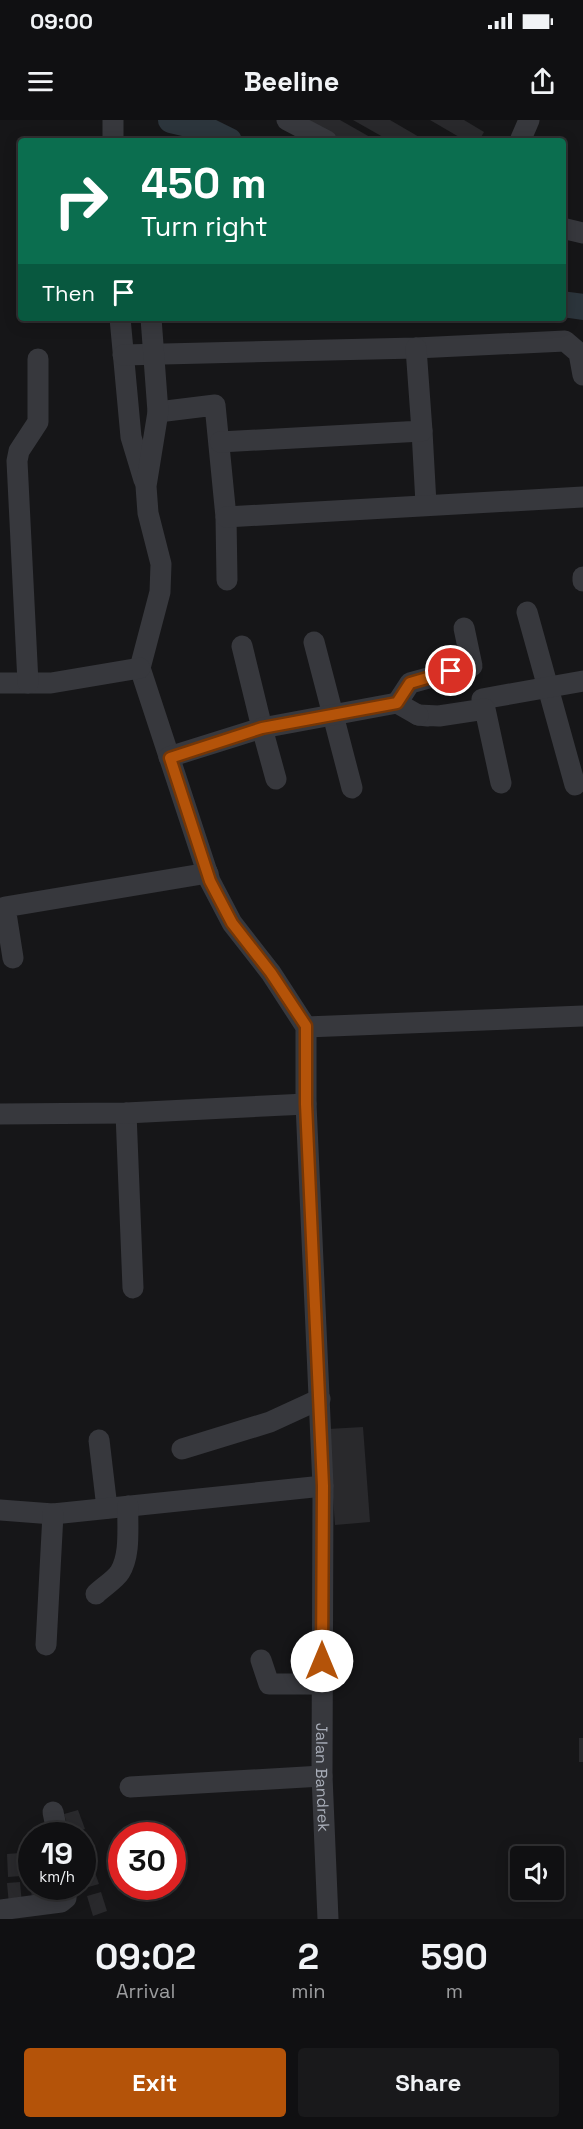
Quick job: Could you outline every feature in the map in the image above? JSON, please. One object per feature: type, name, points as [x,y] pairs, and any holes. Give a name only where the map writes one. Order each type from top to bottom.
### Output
[{"type":"street","points":[[113,120],[113,138]]},
{"type":"street","points":[[287,120],[321,138]]},
{"type":"street","points":[[521,138],[529,120]]},
{"type":"street","points":[[566,229],[583,233]]},
{"type":"street","points":[[120,321],[131,437],[146,486],[148,513],[161,564],[160,592],[140,668],[208,873],[232,923],[271,973],[306,1026],[583,1016]]},
{"type":"street","points":[[146,486],[158,412],[151,321]]},
{"type":"street","points":[[123,355],[416,348],[566,341],[579,354],[583,375]]},
{"type":"street","points":[[416,348],[426,504]]},
{"type":"street","points":[[28,683],[9,495],[19,451],[38,422],[38,359]]},
{"type":"street","points":[[158,412],[215,405],[226,517],[227,580]]},
{"type":"street","points":[[220,442],[422,430]]},
{"type":"street","points":[[226,517],[583,497]]},
{"type":"street","points":[[527,612],[575,785]]},
{"type":"street","points":[[464,628],[501,783]]},
{"type":"street","points":[[314,642],[352,788]]},
{"type":"street","points":[[243,646],[276,779]]},
{"type":"street","points":[[397,703],[410,683],[472,666]]},
{"type":"street","points":[[0,683],[51,683],[140,668]]},
{"type":"street","points":[[170,758],[262,728],[397,703],[423,716],[439,716],[546,687],[583,681]]},
{"type":"street","points":[[13,958],[5,907],[208,873]]},
{"type":"street","name":"Jalan Bandrek","points":[[306,1026],[306,1104],[323,1486],[322,1776],[328,1919]]},
{"type":"street","points":[[0,1114],[126,1113],[306,1104]]},
{"type":"street","points":[[126,1113],[133,1288]]},
{"type":"street","points":[[182,1449],[270,1422],[320,1399]]},
{"type":"street","points":[[96,1594],[119,1573],[126,1556],[117,1507],[99,1440]]},
{"type":"street","points":[[0,1510],[53,1514],[323,1486]]},
{"type":"street","points":[[46,1645],[53,1514]]},
{"type":"street","points":[[261,1660],[269,1684],[322,1684]]},
{"type":"street","points":[[130,1787],[322,1776]]},
{"type":"street","points":[[53,1812],[55,1822]]},
{"type":"street","points":[[0,1910],[64,1900]]},
{"type":"building","points":[[308,120],[340,120],[372,138],[339,138]]},
{"type":"building","points":[[353,120],[390,120],[421,138],[385,138]]},
{"type":"building","points":[[430,120],[464,120],[484,132],[481,138],[461,138]]},
{"type":"building","points":[[363,1427],[370,1522],[335,1525],[328,1429]]},
{"type":"building","points":[[579,1738],[583,1738],[583,1762],[579,1762]]},
{"type":"building","points":[[78,1810],[82,1822],[66,1822],[64,1814]]},
{"type":"building","points":[[18,1853],[18,1876],[8,1877],[7,1854]]},
{"type":"building","points":[[18,1882],[18,1900],[22,1900],[22,1904],[9,1905],[7,1883]]},
{"type":"building","points":[[101,1892],[107,1911],[93,1916],[88,1900],[96,1900],[96,1893]]},
{"type":"waterway","points":[[171,120],[201,127],[223,138]]},
{"type":"waterway","points":[[566,305],[583,307]]},
{"type":"route","points":[[322,1661],[323,1486],[306,1104],[306,1026],[271,973],[232,923],[210,881],[170,758],[262,728],[397,703],[410,683],[451,671]]}]
